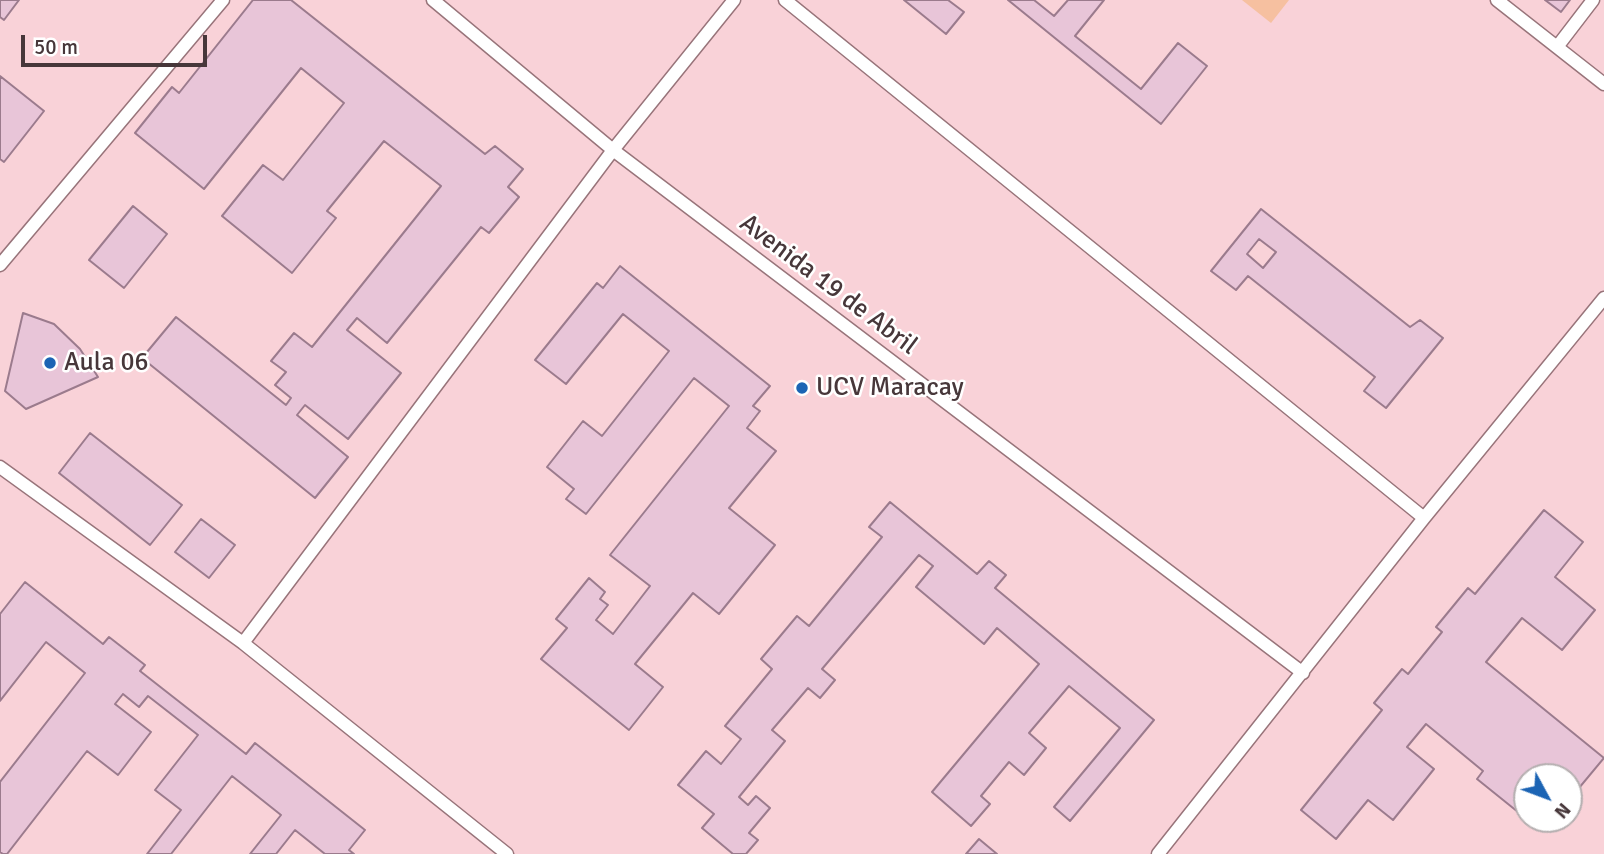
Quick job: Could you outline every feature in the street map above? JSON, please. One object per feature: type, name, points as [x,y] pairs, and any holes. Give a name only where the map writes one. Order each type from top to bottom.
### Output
[{"type":"lane","points":[[0,265],[223,0]]},
{"type":"lane","name":"Avenida 19 de Abril","points":[[433,0],[613,150],[1303,673]]},
{"type":"lane","points":[[243,643],[613,150],[734,0]]},
{"type":"lane","points":[[785,0],[1424,518]]},
{"type":"lane","points":[[1497,0],[1604,85]]},
{"type":"lane","points":[[1557,47],[1593,0]]},
{"type":"lane","points":[[1158,854],[1424,518],[1604,298]]},
{"type":"lane","points":[[0,467],[243,643],[507,854]]},
{"type":"shaded area","name":"UCV Maracay","points":[[0,0],[1604,0],[1604,854],[0,854]]},
{"type":"shaded area","points":[[1242,0],[1289,0],[1271,23]]},
{"type":"building","points":[[0,0],[19,0],[4,20],[0,17]]},
{"type":"building","points":[[253,0],[291,0],[485,154],[495,146],[523,169],[508,187],[519,197],[489,233],[481,227],[387,343],[357,318],[347,330],[401,373],[348,439],[305,405],[297,415],[348,457],[315,498],[142,358],[176,317],[286,405],[291,398],[275,385],[286,372],[271,361],[294,333],[312,347],[441,186],[384,141],[327,211],[336,218],[292,273],[222,216],[263,165],[283,180],[344,103],[301,68],[204,189],[135,133],[172,87],[179,93]]},
{"type":"building","points":[[904,0],[948,0],[964,12],[946,34]]},
{"type":"building","points":[[1008,0],[1034,0],[1054,16],[1068,0],[1104,0],[1075,36],[1141,89],[1178,43],[1207,66],[1161,124]]},
{"type":"building","points":[[1545,0],[1570,0],[1561,12]]},
{"type":"building","points":[[0,76],[44,111],[4,162],[0,159]]},
{"type":"building","points":[[133,206],[167,234],[124,288],[89,260]]},
{"type":"building","points":[[1261,209],[1410,327],[1420,320],[1443,338],[1386,408],[1364,391],[1375,377],[1248,276],[1236,290],[1211,271]],"holes":[[[1259,239],[1276,252],[1263,268],[1247,254]]]},
{"type":"building","points":[[620,266],[770,386],[753,406],[760,411],[747,428],[776,451],[729,508],[775,545],[719,614],[693,593],[635,664],[663,687],[629,730],[541,659],[567,628],[556,619],[589,578],[605,592],[600,599],[608,605],[596,620],[613,634],[650,586],[610,555],[729,406],[694,378],[586,514],[566,499],[574,489],[547,467],[583,421],[602,436],[669,351],[623,314],[566,384],[535,360],[597,283],[603,288]]},
{"type":"building","name":"Aula 06","points":[[23,313],[54,324],[80,349],[98,377],[26,409],[5,391]]},
{"type":"building","points":[[90,433],[182,505],[150,545],[59,473]]},
{"type":"building","points":[[890,502],[977,574],[989,561],[1006,575],[995,588],[1154,720],[1070,821],[1054,807],[1120,728],[1069,686],[1029,733],[1046,748],[1024,775],[1009,762],[981,796],[990,804],[971,826],[932,792],[1039,664],[997,628],[984,644],[916,587],[933,566],[919,555],[822,669],[835,680],[820,698],[808,688],[772,730],[785,741],[739,797],[748,805],[756,796],[770,808],[749,833],[758,840],[746,854],[733,854],[702,828],[714,814],[678,785],[706,751],[721,764],[741,739],[725,726],[772,669],[761,659],[797,616],[809,626],[882,537],[869,527]]},
{"type":"building","points":[[1544,510],[1583,542],[1555,577],[1595,610],[1562,650],[1522,618],[1486,662],[1604,758],[1583,783],[1583,763],[1513,763],[1513,808],[1477,779],[1483,771],[1426,724],[1407,747],[1434,769],[1393,820],[1368,800],[1336,839],[1301,810],[1382,710],[1374,703],[1402,669],[1408,674],[1442,632],[1436,627],[1468,588],[1475,594]]},
{"type":"building","points":[[201,519],[235,545],[209,578],[175,552]]},
{"type":"building","points":[[25,582],[103,644],[109,637],[145,665],[140,671],[246,754],[255,743],[365,830],[349,850],[354,854],[325,854],[295,830],[276,854],[250,854],[281,815],[232,776],[171,854],[147,854],[181,810],[155,790],[198,735],[148,696],[139,707],[123,694],[115,704],[151,732],[118,775],[87,751],[7,854],[0,852],[0,782],[85,673],[46,642],[0,701],[0,614]]},
{"type":"building","points":[[979,839],[997,854],[966,854]]},
{"type":"place","name":"Aula 06","points":[[50,363]]},
{"type":"place","name":"UCV Maracay","points":[[802,388]]}]
